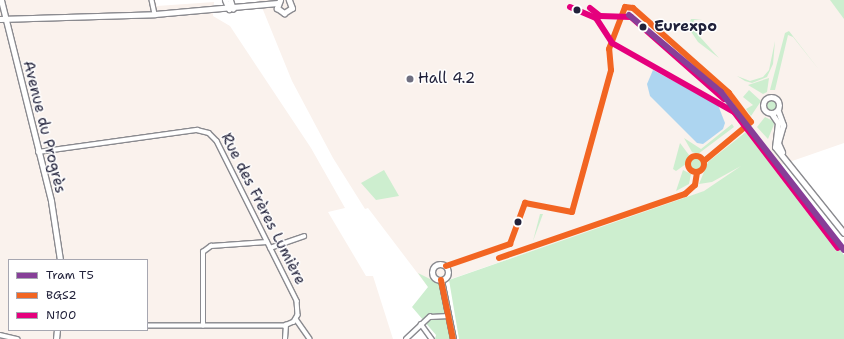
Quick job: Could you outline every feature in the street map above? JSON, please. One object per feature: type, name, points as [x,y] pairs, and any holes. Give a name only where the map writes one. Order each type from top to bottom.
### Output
[{"type":"street","name":"Avenue du Progrès","points":[[1,0],[3,20],[53,212],[60,259]]},
{"type":"street","points":[[152,0],[154,14]]},
{"type":"street","points":[[225,0],[231,9]]},
{"type":"street","points":[[230,0],[231,9]]},
{"type":"street","points":[[262,7],[290,12],[289,0]]},
{"type":"street","points":[[3,20],[154,14],[262,7],[279,2],[279,10]]},
{"type":"street","points":[[785,158],[778,142],[783,125],[778,110],[778,101],[768,98],[764,108],[772,114],[778,122],[775,147],[844,234]]},
{"type":"street","points":[[772,114],[778,110]]},
{"type":"street","name":"Rue des Frères Lumière","points":[[38,152],[203,130],[217,141],[297,300],[296,319]]},
{"type":"street","points":[[270,248],[304,236]]},
{"type":"street","points":[[203,326],[203,252],[211,246],[267,242]]},
{"type":"street","points":[[441,280],[453,339]]},
{"type":"street","points":[[406,339],[421,324],[434,315],[449,316]]},
{"type":"street","points":[[148,326],[286,325],[296,319],[310,339]]},
{"type":"street","points":[[421,324],[432,339]]},
{"type":"street","points":[[285,339],[286,325]]},
{"type":"street","points":[[0,335],[18,339]]},
{"type":"shaded area","points":[[0,0],[155,0],[157,6],[214,2],[213,16],[230,26],[311,148],[345,208],[328,212],[366,276],[373,276],[393,339],[0,339]]},
{"type":"shaded area","name":"Eurexpo","points":[[259,0],[844,0],[844,143],[428,287],[368,208],[365,209],[333,158],[292,81]]},
{"type":"green space","points":[[830,0],[844,0],[844,19]]},
{"type":"green space","points":[[691,19],[702,19],[694,20],[692,28],[719,58],[698,42],[688,27]]},
{"type":"green space","points":[[789,31],[820,71],[793,37],[788,35],[775,90],[770,90],[785,33]]},
{"type":"green space","points":[[775,41],[773,64],[767,77],[752,83],[737,76],[750,81],[763,77],[769,70]]},
{"type":"green space","points":[[769,78],[767,92],[763,94],[748,85]]},
{"type":"green space","points":[[749,90],[761,101],[751,116],[746,109],[753,105],[743,97]]},
{"type":"green space","points":[[769,100],[773,100],[777,106],[773,112],[769,112],[765,108],[765,104]]},
{"type":"green space","points":[[765,117],[775,122],[768,139],[757,127]]},
{"type":"green space","points":[[732,124],[734,127],[698,154],[692,152],[684,138],[701,149]]},
{"type":"green space","points":[[746,132],[844,255],[844,339],[459,339],[449,280],[704,191],[741,166],[712,182],[699,184],[708,162]]},
{"type":"green space","points":[[680,143],[689,155],[686,164],[676,171],[673,169]]},
{"type":"green space","points":[[696,158],[700,160],[702,164],[700,168],[696,170],[692,168],[690,164],[692,160]]},
{"type":"green space","points":[[384,170],[399,196],[376,200],[361,183]]},
{"type":"green space","points":[[683,170],[691,174],[689,184],[676,191]]},
{"type":"green space","points":[[540,214],[543,214],[533,241]]},
{"type":"green space","points":[[418,273],[440,284],[450,339],[435,339],[436,335],[412,307],[428,287]]},
{"type":"water","points":[[653,70],[718,105],[725,123],[723,129],[703,144],[697,143],[650,96],[647,84]]},
{"type":"tram line","name":"T5","points":[[629,15],[721,92],[844,250]]},
{"type":"transit line","name":"N100","points":[[570,7],[596,18],[612,43],[734,112],[838,248]]},
{"type":"transit line","name":"BGS2","points":[[446,266],[510,244],[525,203],[572,212],[611,70],[609,49],[625,7],[633,8],[729,93],[751,122],[704,161]]},
{"type":"transit line","name":"N100","points":[[590,8],[600,16],[631,17],[724,99]]},
{"type":"transit line","name":"BGS2","points":[[696,156],[702,158],[704,164],[702,170],[696,172],[690,170],[688,164],[690,158],[696,156]]},
{"type":"transit line","name":"BGS2","points":[[499,258],[685,194],[695,185],[697,172]]},
{"type":"transit line","name":"BGS2","points":[[441,280],[453,339]]},
{"type":"place","name":"Eurexpo","points":[[643,27]]},
{"type":"place","name":"Hall 4.2","points":[[410,79]]}]
